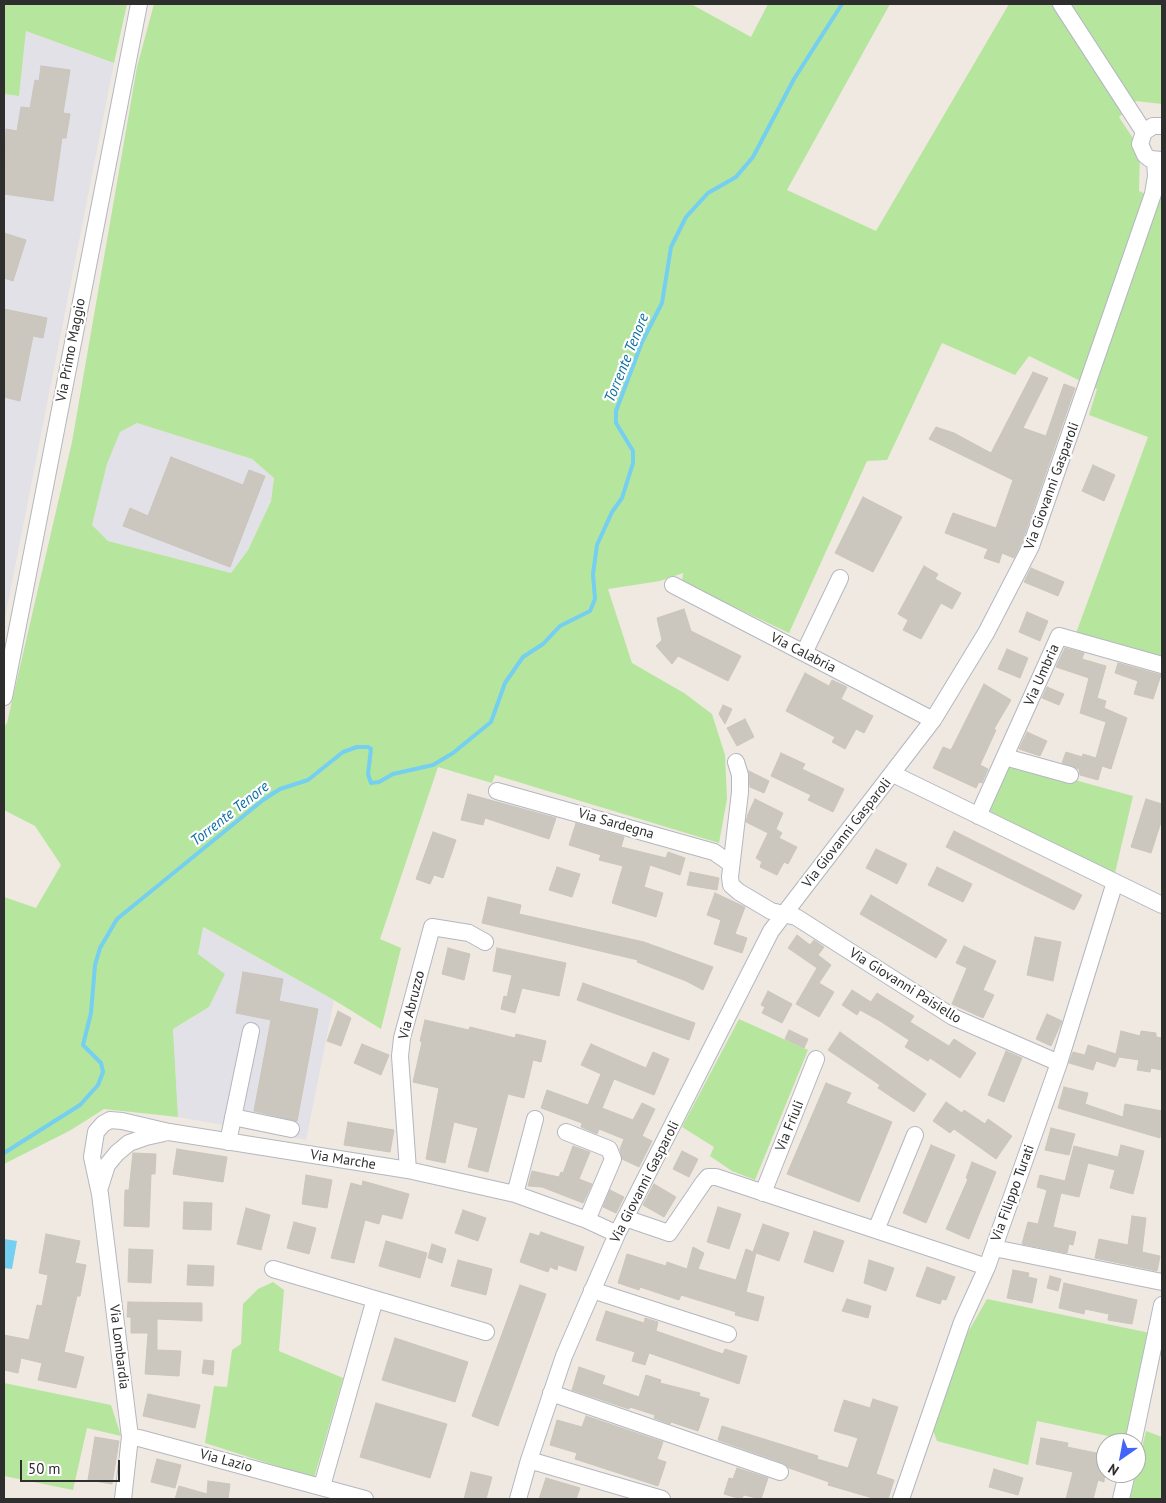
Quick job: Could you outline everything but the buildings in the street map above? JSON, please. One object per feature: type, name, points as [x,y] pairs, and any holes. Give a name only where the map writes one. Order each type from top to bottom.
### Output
[{"type":"street","name":"Via Primo Maggio","points":[[4,697],[139,4]]},
{"type":"street","points":[[1061,4],[1144,132]]},
{"type":"street","points":[[1159,161],[1150,159],[1142,150],[1140,144],[1144,132],[1153,126],[1162,126]]},
{"type":"street","name":"Via Giovanni Gasparoli","points":[[518,1499],[564,1356],[592,1290],[617,1234],[771,931],[933,720],[986,633],[1031,546],[1153,194],[1159,161]]},
{"type":"street","points":[[804,653],[840,578]]},
{"type":"street","name":"Via Calabria","points":[[673,586],[933,720]]},
{"type":"street","name":"Via Umbria","points":[[978,816],[1059,636],[1162,665]]},
{"type":"street","points":[[1005,756],[1070,775]]},
{"type":"street","points":[[736,762],[740,776],[740,792],[731,864],[732,885],[739,892],[771,911],[783,914]]},
{"type":"street","points":[[893,774],[1162,905]]},
{"type":"street","name":"Via Sardegna","points":[[497,792],[714,852],[731,864]]},
{"type":"street","name":"Via Filippo Turati","points":[[901,1499],[962,1322],[987,1267],[1059,1063],[1114,882]]},
{"type":"street","name":"Via Giovanni Paisiello","points":[[783,914],[796,917],[953,1017],[1059,1063]]},
{"type":"street","name":"Via Abruzzo","points":[[408,1170],[400,1056],[402,1038],[432,927],[469,933],[485,942]]},
{"type":"street","points":[[228,1142],[251,1031]]},
{"type":"street","name":"Via Friuli","points":[[763,1193],[816,1059]]},
{"type":"street","points":[[233,1117],[291,1129]]},
{"type":"street","points":[[515,1194],[535,1119]]},
{"type":"street","name":"Via Marche","points":[[100,1194],[93,1149],[96,1132],[103,1124],[110,1120],[228,1142],[408,1170],[515,1194],[586,1220],[617,1234]]},
{"type":"street","name":"Via Marche","points":[[100,1194],[101,1180],[107,1165],[117,1153],[129,1144],[146,1137],[169,1132]]},
{"type":"street","points":[[566,1132],[609,1149],[613,1159],[586,1220]]},
{"type":"street","points":[[876,1230],[915,1134]]},
{"type":"street","points":[[625,1218],[669,1233],[708,1177],[716,1177],[987,1267]]},
{"type":"street","name":"Via Lombardia","points":[[100,1194],[130,1437],[123,1499]]},
{"type":"street","points":[[994,1248],[1162,1282]]},
{"type":"street","points":[[273,1269],[486,1332]]},
{"type":"street","points":[[592,1290],[728,1334]]},
{"type":"street","points":[[322,1486],[375,1299]]},
{"type":"street","points":[[1135,1433],[1162,1305]]},
{"type":"street","points":[[551,1393],[780,1472]]},
{"type":"street","name":"Via Lazio","points":[[130,1437],[322,1486],[365,1499]]},
{"type":"street","points":[[529,1460],[662,1499]]},
{"type":"street","points":[[1121,1499],[1124,1483]]},
{"type":"shaded area","points":[[26,31],[114,63],[4,623],[4,94],[19,96]]},
{"type":"shaded area","points":[[137,423],[252,459],[274,478],[271,500],[248,550],[231,573],[108,541],[92,525],[107,464],[119,432]]},
{"type":"shaded area","points":[[202,927],[334,1000],[306,1140],[178,1117],[173,1029],[209,1007],[198,954]]},
{"type":"green space","points":[[4,4],[127,4],[114,63],[26,31],[19,96],[4,94]]},
{"type":"green space","points":[[154,4],[691,4],[751,37],[768,4],[890,4],[787,190],[876,231],[1009,4],[1162,4],[1162,104],[1136,101],[1119,117],[1140,149],[1139,191],[1158,200],[1162,193],[1162,658],[1075,636],[1148,437],[1089,415],[1097,389],[1029,356],[1015,375],[942,343],[887,460],[867,461],[789,633],[682,582],[683,573],[660,581],[608,589],[632,663],[684,693],[712,714],[725,755],[727,799],[719,843],[495,775],[492,783],[438,767],[380,939],[401,948],[381,1029],[334,1000],[203,927],[198,954],[225,974],[209,1007],[173,1029],[178,1117],[104,1109],[71,1130],[4,1164],[4,897],[36,908],[61,865],[35,826],[4,810],[4,727],[7,723],[72,442],[137,67]],"holes":[[[137,423],[252,459],[274,478],[271,501],[248,550],[231,573],[108,541],[92,525],[107,464],[120,432]]]},
{"type":"green space","points":[[1009,762],[1133,796],[1115,873],[988,812]]},
{"type":"green space","points":[[739,1019],[808,1050],[755,1180],[732,1171],[710,1156],[714,1147],[682,1127]]},
{"type":"green space","points":[[273,1282],[284,1290],[279,1351],[343,1378],[314,1478],[205,1443],[214,1386],[227,1387],[232,1350],[241,1344],[243,1304],[258,1289]]},
{"type":"green space","points":[[987,1299],[1150,1333],[1129,1433],[1096,1433],[1037,1421],[1028,1465],[937,1441],[933,1430],[967,1334]]},
{"type":"green space","points":[[4,1383],[111,1405],[121,1436],[87,1428],[73,1490],[4,1476]]},
{"type":"green space","points":[[1146,1431],[1162,1437],[1162,1499],[1130,1499],[1134,1483],[1146,1483]]},
{"type":"water","points":[[4,1239],[17,1241],[12,1269],[4,1268]]},
{"type":"waterway","name":"Torrente Tenore","points":[[4,1153],[80,1105],[98,1085],[103,1072],[101,1063],[83,1045],[91,1013],[95,965],[100,948],[117,919],[263,800],[280,789],[308,780],[343,752],[357,747],[368,747],[371,749],[368,774],[371,783],[379,782],[393,774],[433,765],[453,753],[491,722],[505,683],[523,657],[543,644],[560,626],[590,611],[595,599],[593,574],[597,545],[612,512],[622,498],[633,463],[633,451],[616,423],[616,411],[642,342],[662,303],[671,247],[686,217],[708,193],[736,177],[753,157],[794,79],[842,4]]}]
